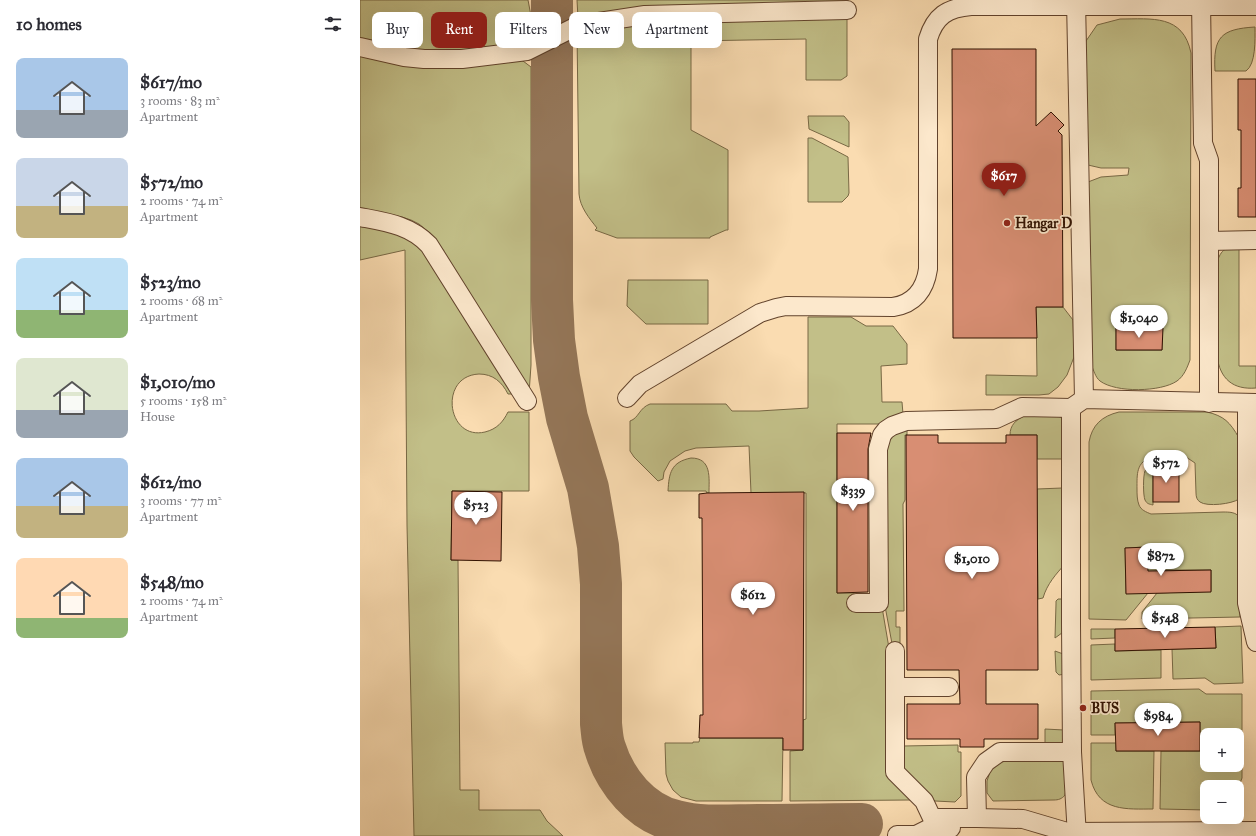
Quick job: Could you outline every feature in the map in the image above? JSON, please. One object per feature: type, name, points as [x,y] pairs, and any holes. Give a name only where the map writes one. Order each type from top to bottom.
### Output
[{"type":"lane","points":[[1074,833],[1071,624],[1077,404],[1076,3]]},
{"type":"lane","points":[[627,398],[640,384],[760,313],[786,306],[893,307],[910,302],[917,295],[925,283],[928,269],[928,39],[934,23],[947,12],[955,8],[963,7],[1076,3],[1201,3],[1256,6]]},
{"type":"lane","points":[[1201,3],[1203,143],[1209,160],[1210,402]]},
{"type":"lane","points":[[360,48],[404,57],[424,59],[462,59],[527,51],[579,25],[645,15],[847,10]]},
{"type":"lane","points":[[360,217],[400,226],[416,234],[429,245],[527,401]]},
{"type":"lane","points":[[1209,241],[1256,240]]},
{"type":"lane","points":[[856,603],[879,603],[878,457],[880,442],[886,430],[892,426],[906,420],[996,419],[1022,407],[1077,404],[1210,402],[1251,403],[1247,603],[1253,618],[1256,642]]},
{"type":"lane","points":[[895,651],[895,772],[924,801],[932,818],[1023,819],[1074,833]]},
{"type":"lane","points":[[895,686],[949,687]]},
{"type":"lane","points":[[977,818],[976,777],[986,762],[1000,752],[1072,752]]},
{"type":"lane","points":[[897,835],[917,835],[930,828],[1030,828],[1044,835],[1074,833],[1249,833]]},
{"type":"shaded area","points":[[360,0],[528,0],[530,12],[495,12],[495,48],[499,48],[447,56],[393,48],[423,48],[423,12],[372,12],[372,45],[360,43]]},
{"type":"shaded area","points":[[577,0],[848,0],[848,7],[722,12],[632,12],[632,16],[624,16],[624,12],[578,12]]},
{"type":"shaded area","points":[[847,15],[847,76],[841,80],[806,80],[806,39],[722,40],[722,20]]},
{"type":"shaded area","points":[[1120,19],[1154,19],[1164,21],[1181,31],[1187,40],[1191,53],[1190,360],[1182,377],[1177,381],[1170,385],[1150,389],[1127,389],[1107,385],[1098,379],[1091,365],[1088,182],[1101,177],[1128,175],[1129,168],[1101,168],[1088,165],[1084,54],[1086,41],[1097,25]],"holes":[[[1116,328],[1162,328],[1162,350],[1116,350]]]},
{"type":"shaded area","points":[[624,24],[632,24],[632,48],[691,48],[691,130],[728,150],[728,230],[710,238],[617,238],[595,230],[597,228],[583,208],[579,194],[577,48],[624,48]]},
{"type":"shaded area","points":[[1255,27],[1254,51],[1252,63],[1249,68],[1246,71],[1215,71],[1216,50],[1222,37],[1234,30]]},
{"type":"shaded area","points":[[360,51],[517,59],[523,61],[531,67],[531,365],[529,394],[440,253],[444,251],[431,234],[419,224],[402,217],[379,212],[360,213]]},
{"type":"shaded area","points":[[808,116],[844,116],[849,122],[849,147],[809,129]]},
{"type":"shaded area","points":[[808,138],[812,138],[848,157],[849,193],[842,202],[808,202]]},
{"type":"shaded area","points":[[360,221],[417,239],[518,394],[508,394],[500,382],[489,375],[479,374],[466,377],[457,385],[453,396],[452,407],[456,418],[462,427],[472,432],[485,432],[499,425],[508,412],[529,412],[529,491],[452,491],[451,560],[458,560],[460,790],[479,790],[479,810],[540,810],[547,821],[563,836],[414,836],[407,525],[405,250],[360,260]]},
{"type":"shaded area","points":[[1239,246],[1239,366],[1256,366],[1256,388],[1241,387],[1234,385],[1229,381],[1221,371],[1217,356],[1216,265],[1219,256],[1223,251]]},
{"type":"shaded area","points":[[628,280],[708,280],[708,324],[646,324],[627,306]]},
{"type":"shaded area","points":[[1036,307],[1063,307],[1073,320],[1074,357],[1067,375],[1058,387],[1049,394],[986,395],[986,375],[1037,376]]},
{"type":"shaded area","points":[[808,317],[851,317],[866,326],[893,326],[907,344],[907,364],[881,366],[882,402],[902,402],[903,414],[887,424],[837,424],[837,593],[854,593],[855,607],[882,607],[890,654],[890,775],[910,800],[790,801],[790,751],[803,750],[803,720],[806,719],[806,493],[751,493],[749,446],[696,448],[685,451],[670,461],[664,472],[663,479],[658,481],[630,451],[630,421],[650,404],[726,404],[732,411],[808,408]]},
{"type":"shaded area","points":[[1119,412],[1207,412],[1226,420],[1236,432],[1239,438],[1239,499],[1236,501],[1220,504],[1203,504],[1199,501],[1196,494],[1195,463],[1186,457],[1152,457],[1147,459],[1138,469],[1137,493],[1140,507],[1144,511],[1151,514],[1225,512],[1238,515],[1240,617],[1142,619],[1142,612],[1157,593],[1211,591],[1211,570],[1165,570],[1148,584],[1147,547],[1125,548],[1126,593],[1148,593],[1126,620],[1089,619],[1089,442],[1095,426],[1099,422],[1108,416]]},
{"type":"shaded area","points":[[1024,416],[1061,417],[1064,421],[1062,459],[1037,459],[1037,435],[1010,435],[1011,428],[1014,423]]},
{"type":"shaded area","points":[[907,430],[907,435],[905,435],[905,500],[903,504],[904,611],[896,611],[896,627],[900,627],[900,649],[893,649],[885,606],[884,455],[890,438]]},
{"type":"shaded area","points":[[691,458],[703,461],[706,465],[709,475],[709,493],[706,491],[668,491],[672,469],[679,462]]},
{"type":"shaded area","points":[[1150,467],[1153,467],[1153,505],[1148,504],[1145,500],[1144,494],[1144,473]]},
{"type":"shaded area","points":[[1062,488],[1065,492],[1066,563],[1049,584],[1043,598],[1038,599],[1037,489]]},
{"type":"shaded area","points":[[1058,599],[1063,599],[1066,630],[1055,638],[1056,601]]},
{"type":"shaded area","points":[[1241,626],[1243,683],[1214,684],[1205,678],[1173,679],[1172,649],[1216,648],[1215,627]]},
{"type":"shaded area","points":[[1091,629],[1115,629],[1115,638],[1091,639]]},
{"type":"shaded area","points":[[1115,644],[1115,651],[1161,650],[1161,678],[1091,680],[1091,645]]},
{"type":"shaded area","points":[[1055,651],[1066,655],[1065,674],[1059,675],[1056,672]]},
{"type":"shaded area","points":[[1199,689],[1206,694],[1242,694],[1242,728],[1200,728],[1200,722],[1115,723],[1115,735],[1091,735],[1091,691]]},
{"type":"shaded area","points":[[1045,729],[1064,730],[1065,744],[1045,748]]},
{"type":"shaded area","points":[[700,738],[783,738],[782,801],[696,801],[681,797],[673,790],[668,781],[666,774],[665,743],[693,743],[699,742]]},
{"type":"shaded area","points":[[1091,743],[1116,743],[1116,751],[1154,751],[1153,809],[1124,808],[1107,803],[1100,798],[1091,780]]},
{"type":"shaded area","points":[[958,745],[958,752],[961,752],[961,796],[955,802],[935,801],[904,770],[903,746]]},
{"type":"shaded area","points":[[1161,751],[1200,751],[1200,772],[1242,772],[1242,778],[1241,780],[1200,780],[1200,810],[1160,809]]},
{"type":"shaded area","points":[[1063,756],[1066,792],[1061,798],[1055,800],[993,801],[987,793],[987,781],[991,769],[999,762]]},
{"type":"building","name":"Hangar D","points":[[952,49],[1036,49],[1036,126],[1051,112],[1064,125],[1058,131],[1062,135],[1063,307],[1036,307],[1037,338],[953,338]]},
{"type":"building","points":[[1238,79],[1256,79],[1256,217],[1238,217],[1238,188],[1241,188],[1241,130],[1238,130]]},
{"type":"building","points":[[1116,328],[1163,328],[1162,350],[1116,350]]},
{"type":"building","points":[[837,433],[871,433],[868,449],[868,592],[837,593]]},
{"type":"building","points":[[906,435],[938,435],[938,443],[1006,443],[1006,435],[1037,435],[1038,670],[986,670],[986,704],[1038,704],[1038,739],[984,739],[984,747],[960,747],[960,739],[907,739],[907,704],[960,704],[959,670],[907,670]]},
{"type":"building","points":[[1153,467],[1179,467],[1179,502],[1153,502]]},
{"type":"building","points":[[452,491],[502,492],[501,561],[451,560]]},
{"type":"building","points":[[804,492],[803,750],[783,750],[783,738],[699,738],[700,715],[703,715],[702,518],[699,518],[699,494]]},
{"type":"building","points":[[1147,547],[1148,571],[1211,570],[1211,592],[1126,594],[1125,548]]},
{"type":"building","points":[[1215,627],[1216,648],[1115,651],[1115,629]]},
{"type":"building","points":[[1200,722],[1200,751],[1116,751],[1115,723]]},
{"type":"taxiway","points":[[552,0],[552,300],[554,340],[567,418],[588,488],[598,546],[601,584],[601,724],[603,742],[609,760],[615,772],[631,794],[652,811],[663,817],[676,821],[696,825],[717,826],[862,824]]},
{"type":"place","name":"Hangar D","points":[[1007,223]]},
{"type":"place","name":"BUS","points":[[1083,708]]}]
